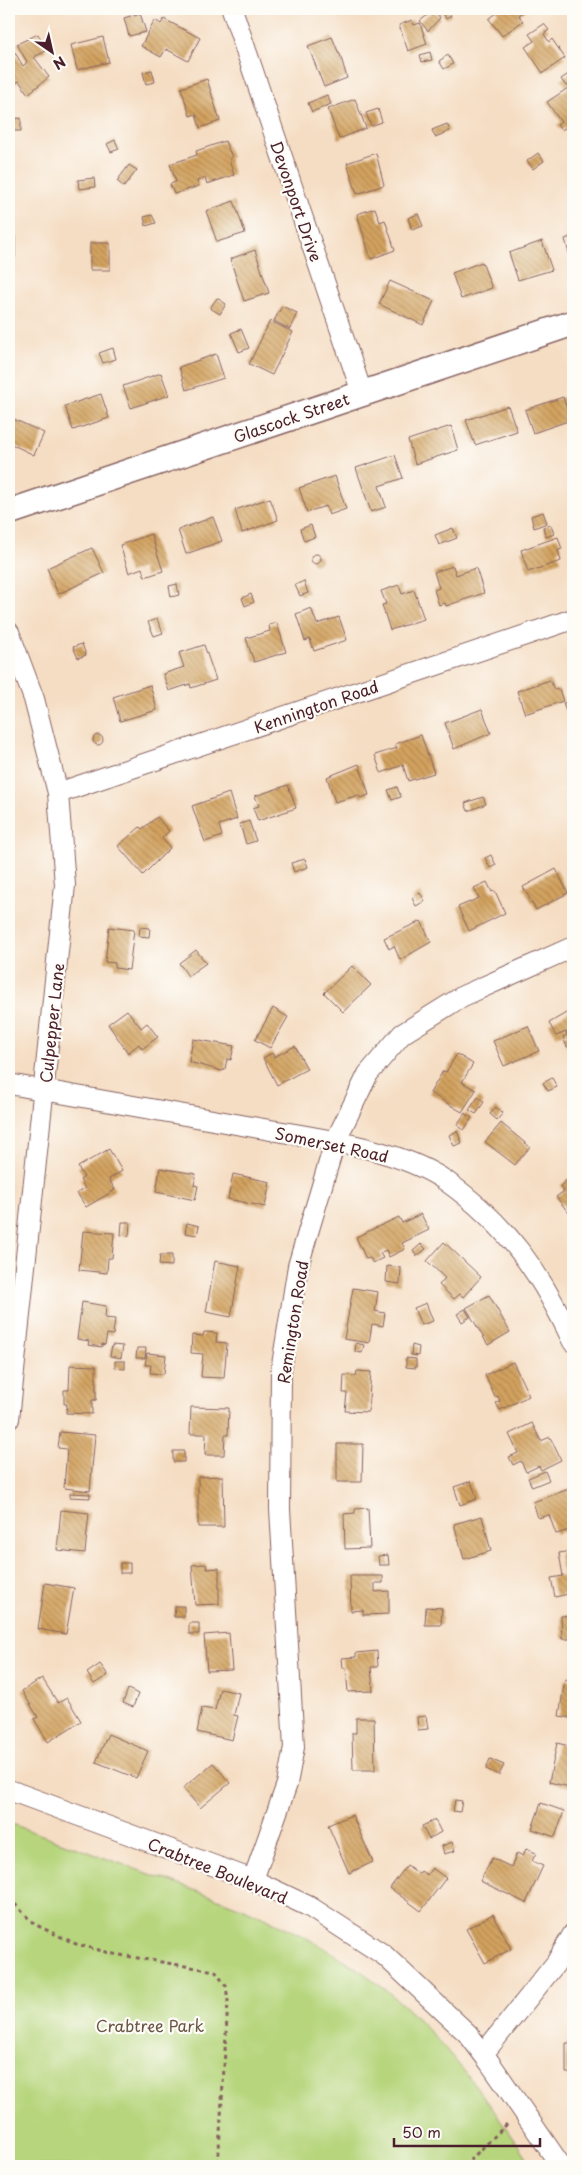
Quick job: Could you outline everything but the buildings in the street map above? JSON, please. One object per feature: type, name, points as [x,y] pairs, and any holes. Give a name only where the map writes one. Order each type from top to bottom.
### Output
[{"type":"street","name":"Devonport Drive","points":[[232,9],[362,393]]},
{"type":"street","name":"Glascock Street","points":[[9,512],[573,323]]},
{"type":"street","name":"Kennington Road","points":[[58,793],[573,619]]},
{"type":"street","name":"Culpepper Lane","points":[[9,632],[34,699],[58,793],[65,885],[44,1090],[10,1382],[9,1419]]},
{"type":"street","name":"Remington Road","points":[[253,1880],[287,1784],[294,1747],[280,1509],[282,1371],[298,1266],[335,1142],[368,1074],[402,1034],[463,996],[573,947]]},
{"type":"street","name":"Somerset Road","points":[[9,1084],[335,1142],[399,1158],[445,1180],[481,1209],[523,1253],[552,1297],[573,1342]]},
{"type":"street","name":"Crabtree Boulevard","points":[[9,1790],[253,1880],[310,1908],[384,1955],[435,2001],[484,2053],[561,2166]]},
{"type":"street","points":[[484,2053],[556,1964],[573,1934]]},
{"type":"path","points":[[9,1898],[34,1924],[76,1944],[114,1954],[215,1970],[226,1986],[228,2001],[218,2166]]},
{"type":"path","points":[[464,2166],[500,2129],[523,2111]]},
{"type":"green space","name":"Crabtree Park","points":[[9,1823],[242,1908],[315,1942],[361,1971],[387,1991],[434,2036],[476,2086],[532,2166],[9,2166]]}]
